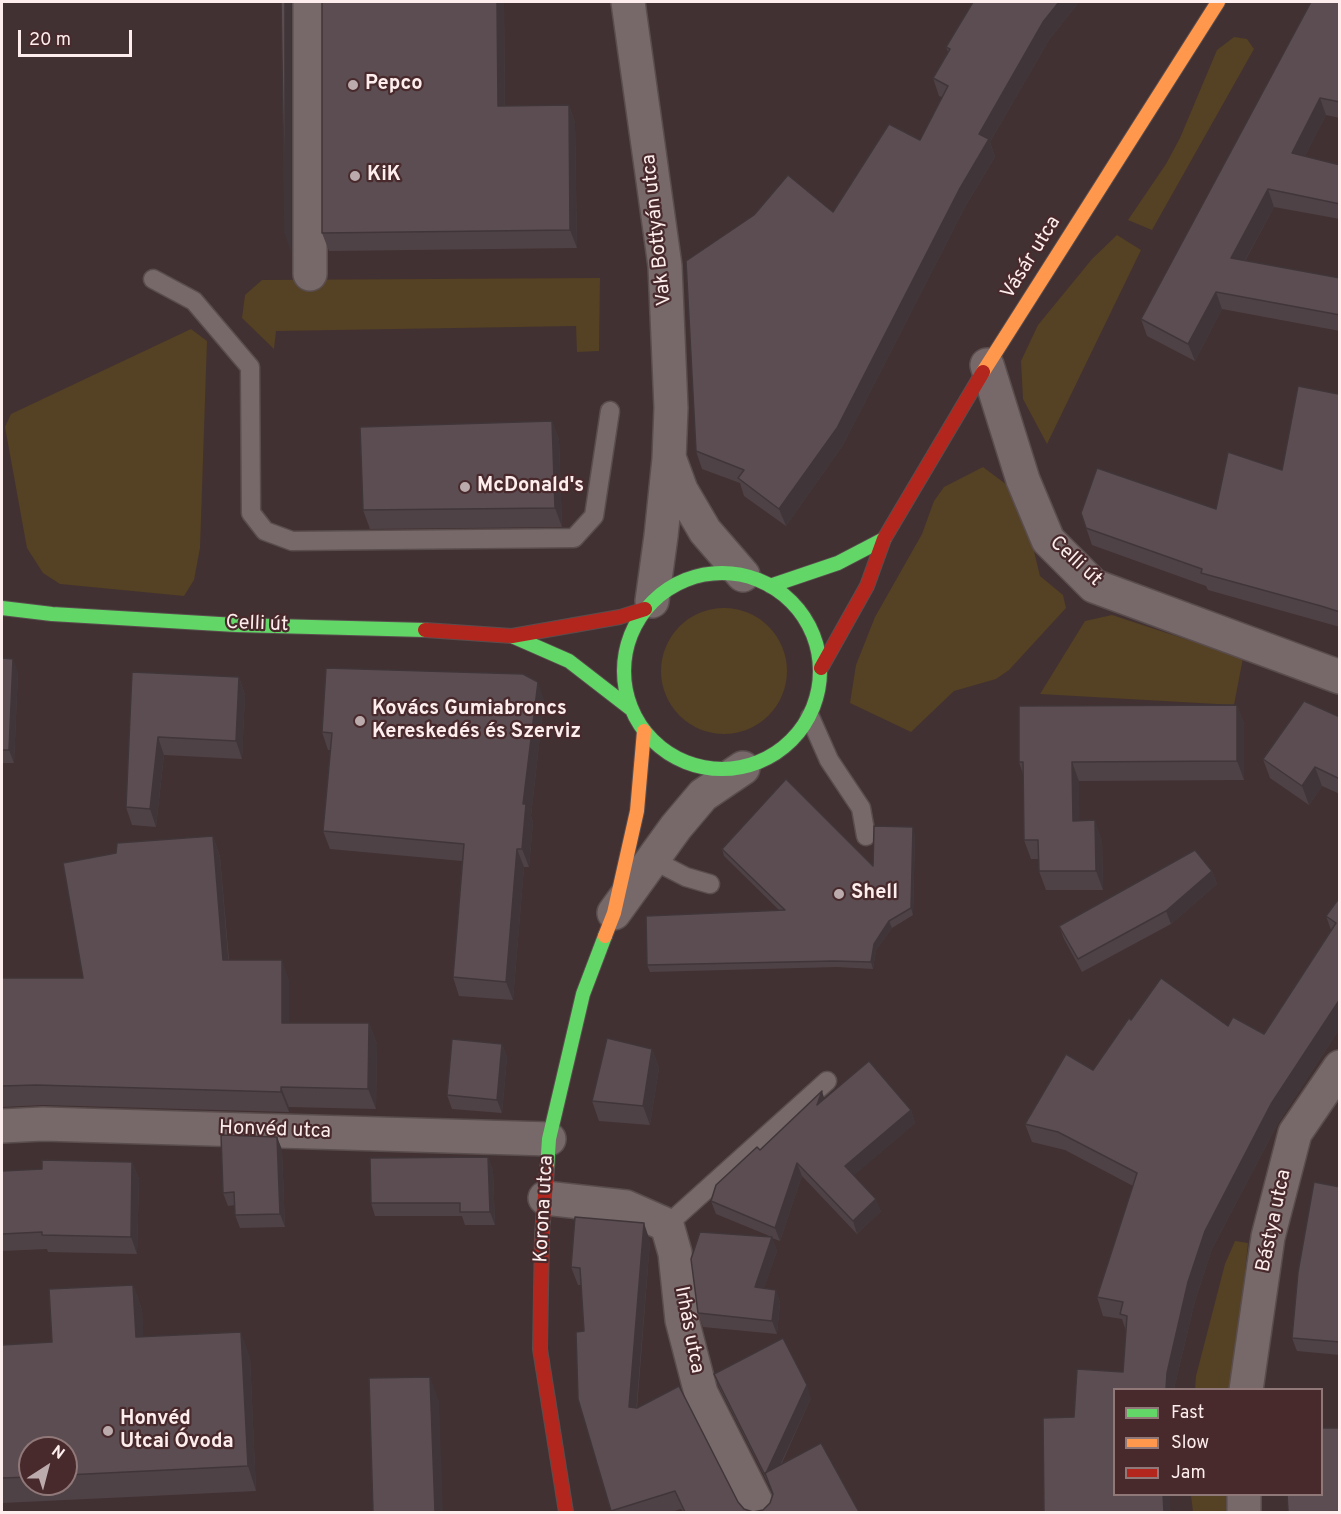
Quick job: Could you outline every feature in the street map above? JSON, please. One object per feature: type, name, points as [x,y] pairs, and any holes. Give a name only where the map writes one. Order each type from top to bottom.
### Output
[{"type":"street","points":[[310,2],[310,274]]},
{"type":"street","name":"Vak Bottyán utca","points":[[628,2],[665,266],[672,408],[661,536],[649,605]]},
{"type":"street","name":"Vásár utca","points":[[821,668],[867,586],[884,539],[987,366],[1218,2]]},
{"type":"street","name":"Celli út","points":[[987,366],[1023,480],[1048,540],[1094,586],[1340,677]]},
{"type":"street","name":"Vak Bottyán utca","points":[[669,459],[681,490],[705,531],[757,581]]},
{"type":"street","points":[[757,581],[838,562],[884,539]]},
{"type":"street","points":[[721,573],[757,581],[790,601],[806,621],[816,644],[821,668],[819,693],[810,717],[793,741],[770,758],[743,768],[706,769],[671,756],[644,731],[631,709],[624,684],[625,659],[632,634],[649,605],[678,584],[699,576],[721,573]]},
{"type":"street","name":"Celli út","points":[[2,608],[51,614],[236,625],[459,631],[512,636],[610,620],[649,605]]},
{"type":"street","name":"Celli út","points":[[512,636],[569,661],[631,709]]},
{"type":"street","name":"Korona utca","points":[[566,1512],[540,1349],[549,1139],[583,994],[614,913],[637,811],[644,731]]},
{"type":"street","name":"Korona utca","points":[[614,913],[676,827],[704,795],[743,768]]},
{"type":"street","name":"Bástya utca","points":[[1246,1388],[1268,1237],[1295,1132],[1340,1067]]},
{"type":"street","name":"Honvéd utca","points":[[2,1126],[43,1124],[549,1139]]},
{"type":"street","points":[[545,1198],[626,1207],[667,1225]]},
{"type":"street","name":"Irhás utca","points":[[667,1225],[675,1253],[682,1320],[701,1393],[761,1512]]},
{"type":"street","points":[[1244,1496],[1244,1512]]},
{"type":"lane","points":[[153,279],[194,301],[250,367],[251,513],[265,531],[292,541],[574,538],[594,516],[610,411]]},
{"type":"lane","points":[[810,717],[829,760],[861,808],[866,836]]},
{"type":"lane","points":[[653,860],[686,877],[710,884]]},
{"type":"lane","points":[[667,1225],[827,1081]]},
{"type":"shaded area","points":[[1234,37],[1247,39],[1254,49],[1152,230],[1128,220],[1166,164],[1180,138],[1217,50]]},
{"type":"shaded area","points":[[1117,235],[1141,250],[1047,444],[1023,399],[1021,361],[1038,325],[1092,259]]},
{"type":"shaded area","points":[[600,278],[599,351],[577,352],[576,326],[276,331],[274,349],[242,318],[245,295],[262,280]]},
{"type":"shaded area","points":[[191,329],[207,341],[200,548],[194,580],[184,596],[60,584],[43,573],[27,548],[5,427],[11,414]]},
{"type":"shaded area","points":[[983,467],[1011,488],[1033,547],[1040,576],[1063,595],[1066,608],[1009,670],[996,679],[954,691],[911,732],[850,703],[856,665],[875,617],[922,534],[934,501],[944,487]]},
{"type":"shaded area","points":[[724,608],[748,613],[769,626],[782,647],[787,671],[782,695],[769,716],[748,729],[724,734],[700,729],[679,716],[666,695],[661,671],[666,647],[679,626],[700,613]]},
{"type":"shaded area","points":[[1112,615],[1243,658],[1234,705],[1040,694],[1085,621]]},
{"type":"shaded area","points":[[1235,1241],[1248,1243],[1233,1388],[1195,1388],[1196,1376],[1225,1264]]},
{"type":"shaded area","points":[[1191,1496],[1226,1496],[1226,1512],[1193,1512]]},
{"type":"building","points":[[281,2],[285,2],[285,234]]},
{"type":"building","points":[[322,2],[497,2],[498,106],[569,105],[570,230],[322,233]]},
{"type":"building","points":[[973,2],[1059,2],[1043,22],[979,134],[989,139],[959,190],[837,428],[779,509],[738,478],[744,470],[696,451],[686,261],[754,215],[788,175],[833,212],[889,124],[920,140],[948,86],[933,78],[950,49],[946,47]]},
{"type":"building","points":[[1311,2],[1340,2],[1340,102],[1320,98],[1292,153],[1340,165],[1340,204],[1268,189],[1231,258],[1340,278],[1340,315],[1216,292],[1188,344],[1141,319]]},
{"type":"building","points":[[1298,386],[1338,394],[1340,389],[1340,612],[1201,573],[1202,569],[1086,528],[1081,513],[1097,468],[1216,509],[1228,452],[1282,470]]},
{"type":"building","name":"McDonald's","points":[[552,421],[555,508],[363,510],[360,427]]},
{"type":"building","points":[[2,658],[13,659],[9,750],[2,750]]},
{"type":"building","points":[[326,668],[523,674],[538,682],[523,804],[526,804],[522,849],[517,849],[506,982],[453,977],[464,844],[323,831],[332,733],[322,732]]},
{"type":"building","points":[[132,672],[239,677],[236,741],[158,737],[150,809],[126,807]]},
{"type":"building","points":[[1304,701],[1340,717],[1340,779],[1315,767],[1302,786],[1263,759]]},
{"type":"building","points":[[1237,705],[1237,761],[1072,762],[1073,821],[1095,820],[1096,871],[1039,871],[1038,840],[1024,840],[1023,762],[1019,762],[1019,706]]},
{"type":"building","name":"Shell","points":[[786,779],[873,866],[874,826],[913,827],[911,908],[889,921],[874,944],[871,962],[647,965],[646,916],[785,910],[722,849]]},
{"type":"building","points":[[213,836],[223,960],[282,960],[282,1023],[369,1023],[368,1089],[281,1087],[281,1092],[2,1086],[2,978],[83,978],[63,863],[116,853],[117,843]]},
{"type":"building","points":[[1195,850],[1212,871],[1166,911],[1078,959],[1059,926]]},
{"type":"building","points":[[1340,897],[1340,999],[1271,1104],[1205,1231],[1188,1282],[1167,1373],[1166,1388],[1113,1388],[1113,1496],[1163,1496],[1164,1512],[1044,1512],[1043,1418],[1074,1417],[1077,1369],[1123,1372],[1127,1316],[1120,1314],[1123,1302],[1097,1297],[1137,1173],[1058,1132],[1025,1124],[1066,1054],[1093,1070],[1129,1018],[1131,1020],[1161,978],[1228,1026],[1233,1017],[1264,1034],[1336,923],[1326,916]]},
{"type":"building","points":[[607,1038],[652,1049],[643,1106],[592,1101]]},
{"type":"building","points":[[452,1039],[502,1044],[497,1100],[447,1095]]},
{"type":"building","points":[[869,1061],[911,1110],[845,1166],[876,1199],[853,1221],[797,1163],[775,1228],[711,1201],[716,1185],[757,1147],[760,1150],[822,1091],[817,1105]]},
{"type":"building","points":[[221,1135],[277,1137],[280,1214],[235,1215],[234,1192],[223,1193]]},
{"type":"building","points":[[488,1157],[490,1212],[460,1212],[460,1203],[371,1203],[370,1158]]},
{"type":"building","points":[[42,1160],[132,1162],[131,1237],[42,1235],[42,1232],[2,1234],[2,1171],[42,1169]]},
{"type":"building","points":[[1314,1182],[1340,1187],[1340,1342],[1292,1338],[1298,1272]]},
{"type":"building","points":[[575,1217],[644,1223],[629,1407],[637,1408],[679,1386],[738,1502],[744,1509],[753,1512],[685,1512],[675,1491],[611,1511],[578,1399],[576,1332],[584,1331],[580,1268],[571,1267]]},
{"type":"building","points":[[700,1232],[772,1237],[755,1287],[776,1290],[772,1321],[698,1313],[691,1259]]},
{"type":"building","points":[[133,1285],[136,1337],[241,1332],[248,1466],[78,1474],[78,1436],[18,1436],[18,1477],[2,1478],[2,1345],[52,1342],[49,1289]]},
{"type":"building","points":[[783,1338],[807,1385],[765,1475],[714,1374]]},
{"type":"building","points":[[430,1377],[435,1512],[373,1512],[369,1378]]},
{"type":"building","points":[[1323,1428],[1340,1428],[1340,1512],[1288,1512],[1287,1496],[1323,1496]]},
{"type":"building","points":[[821,1443],[859,1512],[753,1512],[763,1510],[770,1503],[773,1494],[765,1473]]},
{"type":"traffic: fast","points":[[770,586],[838,563],[884,539]]},
{"type":"traffic: fast","points":[[722,573],[750,577],[768,585],[784,595],[798,609],[816,643],[820,671],[816,699],[808,717],[798,733],[784,747],[750,765],[722,769],[694,765],[676,757],[660,747],[646,733],[628,699],[624,671],[628,643],[636,625],[646,609],[660,595],[694,577],[722,573]]},
{"type":"traffic: fast","points":[[2,608],[52,614],[236,625],[425,630]]},
{"type":"traffic: fast","points":[[512,636],[569,661],[631,709]]},
{"type":"traffic: fast","points":[[547,1169],[549,1139],[583,994],[605,936]]},
{"type":"traffic: slow","points":[[983,372],[1218,2]]},
{"type":"traffic: slow","points":[[605,936],[614,913],[637,811],[644,731]]},
{"type":"traffic: jam","points":[[821,668],[867,586],[884,539],[983,372]]},
{"type":"traffic: jam","points":[[425,630],[512,636],[620,617],[645,609]]},
{"type":"traffic: jam","points":[[547,1169],[542,1234],[540,1349],[566,1512]]},
{"type":"place","name":"Pepco","points":[[353,85]]},
{"type":"place","name":"KiK","points":[[355,176]]},
{"type":"place","name":"McDonald's","points":[[465,487]]},
{"type":"place","name":"Kovács Gumiabroncs Kereskedés és Szerviz","points":[[360,721]]},
{"type":"place","name":"Shell","points":[[839,894]]},
{"type":"place","name":"Honvéd Utcai Óvoda","points":[[108,1431]]}]
